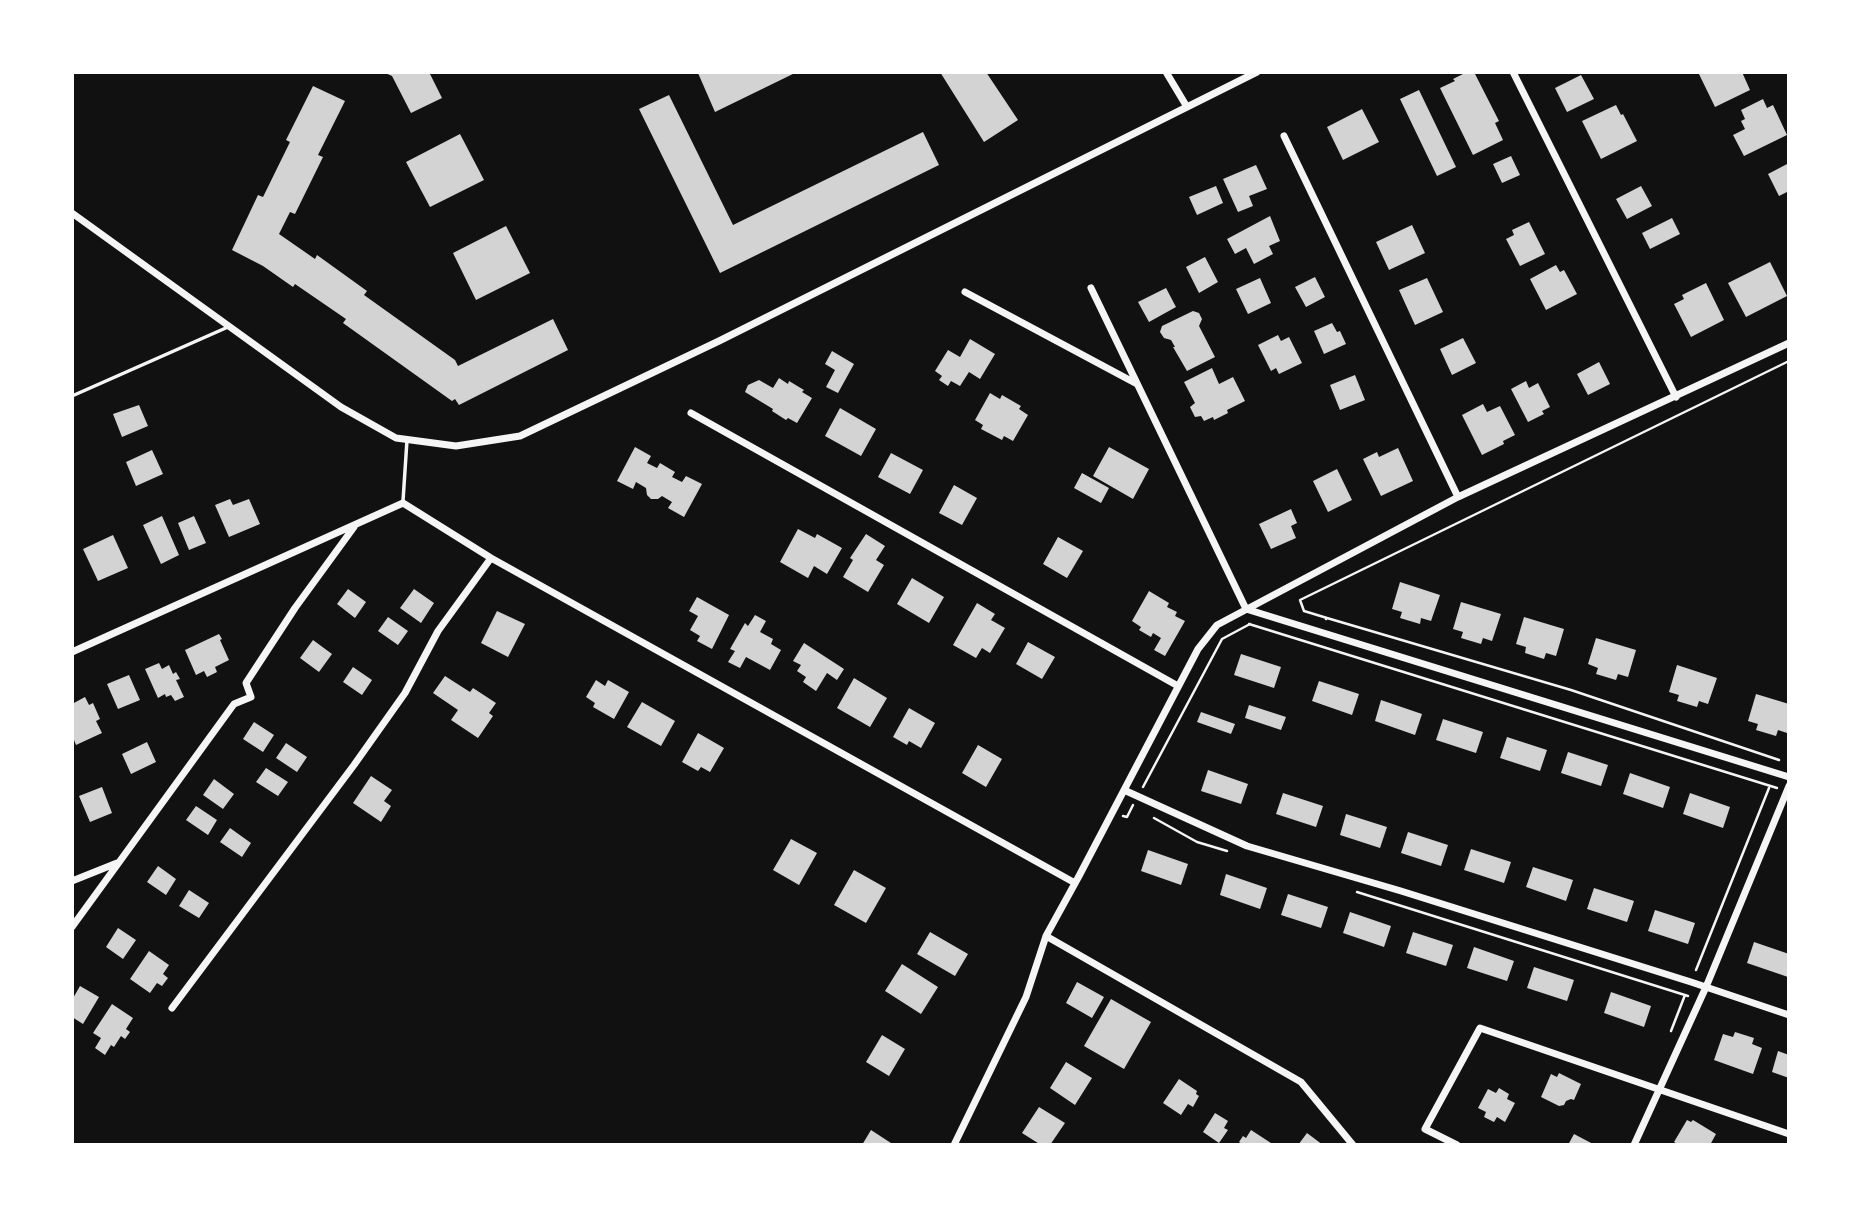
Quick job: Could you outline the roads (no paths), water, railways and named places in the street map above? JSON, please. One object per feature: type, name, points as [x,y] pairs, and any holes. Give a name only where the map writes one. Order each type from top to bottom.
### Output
[{"type":"street","points":[[1166,72],[1187,107]]},
{"type":"street","points":[[72,213],[341,407],[396,438],[456,446],[520,436],[719,341],[1257,72]]},
{"type":"street","points":[[1513,72],[1676,397]]},
{"type":"street","points":[[1283,136],[1458,497]]},
{"type":"street","points":[[1091,288],[1245,610],[1789,777]]},
{"type":"street","points":[[965,292],[1138,385]]},
{"type":"street","points":[[954,1145],[1026,997],[1046,936],[1198,649],[1217,625],[1458,497],[1789,343]]},
{"type":"street","points":[[691,413],[1178,686]]},
{"type":"street","points":[[72,652],[403,503],[491,558],[1076,883]]},
{"type":"street","points":[[72,927],[234,704],[251,697],[246,683],[295,608],[354,527]]},
{"type":"street","points":[[172,1008],[354,765],[405,693],[438,631],[491,558]]},
{"type":"street","points":[[1634,1145],[1706,987],[1788,788]]},
{"type":"street","points":[[1124,790],[1247,846],[1414,895],[1789,1015]]},
{"type":"street","points":[[72,881],[118,862]]},
{"type":"street","points":[[1046,936],[1301,1082],[1353,1145]]},
{"type":"street","points":[[1457,1145],[1425,1129],[1480,1028],[1789,1134]]},
{"type":"lane","points":[[72,396],[229,327]]},
{"type":"lane","points":[[403,503],[407,439]]}]
